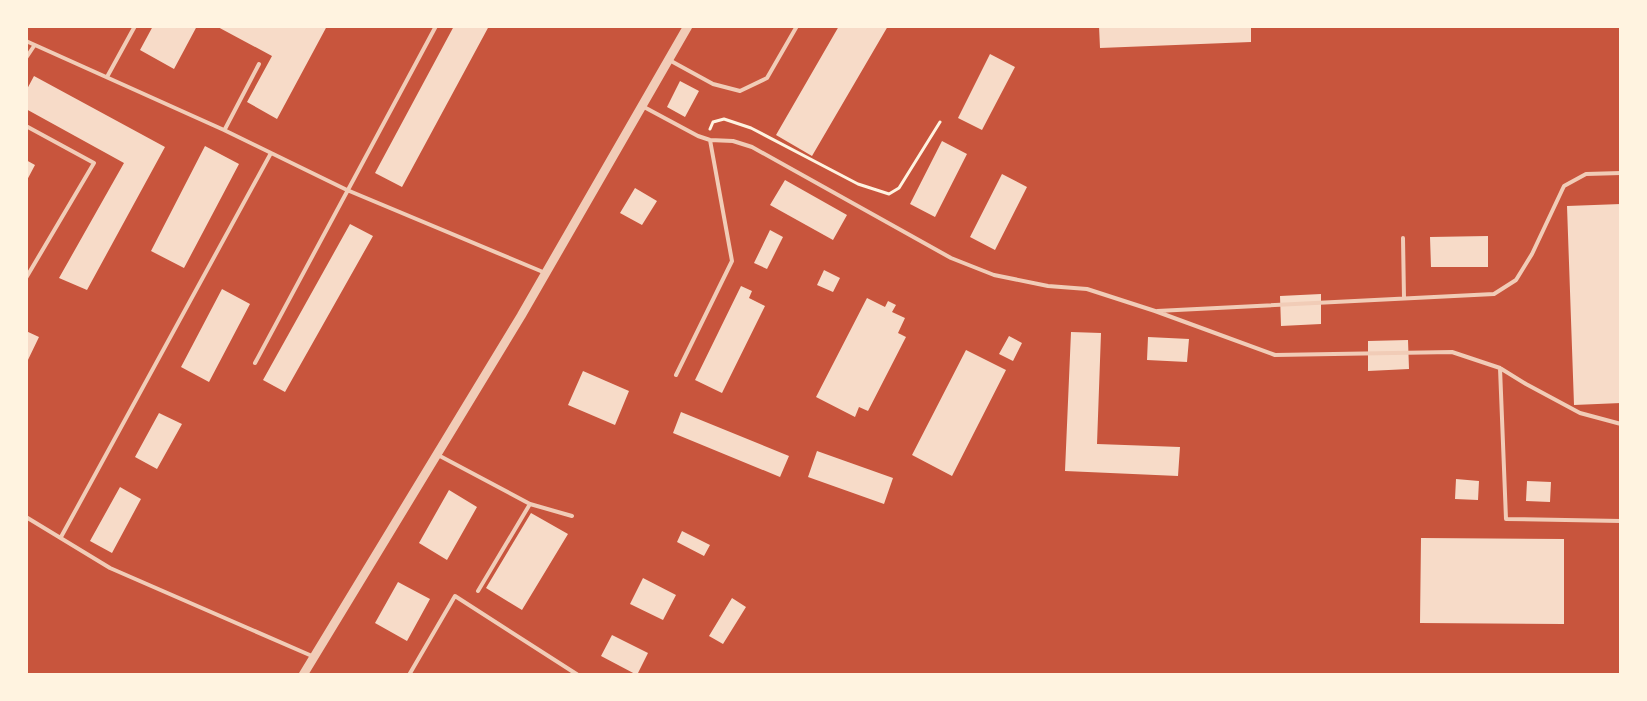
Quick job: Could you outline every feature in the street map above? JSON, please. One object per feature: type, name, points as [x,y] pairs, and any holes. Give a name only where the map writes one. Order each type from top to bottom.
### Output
[{"type":"street","points":[[303,675],[438,455],[688,26]]},
{"type":"lane","points":[[107,77],[135,26]]},
{"type":"lane","points":[[255,363],[436,26]]},
{"type":"lane","points":[[669,60],[713,84],[740,91],[767,78],[797,26]]},
{"type":"lane","points":[[26,41],[224,130],[347,190],[545,273]]},
{"type":"lane","points":[[26,58],[34,46]]},
{"type":"lane","points":[[224,130],[259,64]]},
{"type":"lane","points":[[642,106],[698,136],[752,147],[951,258],[994,275],[1048,286],[1087,289],[1275,355],[1452,352],[1500,368],[1580,413],[1621,424]]},
{"type":"lane","points":[[26,126],[94,163],[26,278]]},
{"type":"lane","points":[[676,375],[732,261],[710,140]]},
{"type":"lane","points":[[61,537],[271,153]]},
{"type":"lane","points":[[1155,311],[1494,294],[1516,280],[1532,254],[1564,186],[1586,174],[1621,173]]},
{"type":"lane","points":[[1403,238],[1404,298]]},
{"type":"lane","points":[[1500,368],[1506,519],[1621,521]]},
{"type":"lane","points":[[438,455],[530,504],[572,516]]},
{"type":"lane","points":[[478,591],[530,504]]},
{"type":"lane","points":[[26,517],[110,568],[314,657]]},
{"type":"lane","points":[[409,675],[455,596],[578,675]]},
{"type":"path","points":[[710,140],[708,132],[713,122],[724,119],[751,128],[858,184],[889,194],[899,188],[940,122]]},
{"type":"building","points":[[153,26],[197,26],[174,69],[140,50]]},
{"type":"building","points":[[216,26],[327,26],[277,119],[247,102],[272,56]]},
{"type":"building","points":[[454,26],[489,26],[402,187],[375,173]]},
{"type":"building","points":[[839,26],[888,26],[812,156],[776,135]]},
{"type":"building","points":[[1099,26],[1251,26],[1251,42],[1100,48]]},
{"type":"building","points":[[990,54],[1015,67],[982,130],[958,118]]},
{"type":"building","points":[[34,76],[165,147],[87,290],[59,278],[124,163],[26,109],[26,91]]},
{"type":"building","points":[[680,81],[699,91],[685,117],[667,107]]},
{"type":"building","points":[[942,141],[967,154],[935,217],[910,204]]},
{"type":"building","points":[[205,146],[239,164],[184,268],[151,251]]},
{"type":"building","points":[[26,160],[35,165],[26,182]]},
{"type":"building","points":[[1002,174],[1027,187],[995,250],[970,237]]},
{"type":"building","points":[[785,180],[847,215],[833,240],[770,205]]},
{"type":"building","points":[[635,188],[657,201],[642,225],[620,213]]},
{"type":"building","points":[[1621,204],[1621,403],[1574,405],[1567,206]]},
{"type":"building","points":[[350,224],[373,236],[285,392],[263,380]]},
{"type":"building","points":[[770,230],[783,237],[767,269],[754,263]]},
{"type":"building","points":[[1488,236],[1488,267],[1431,267],[1430,237]]},
{"type":"building","points":[[824,270],[840,278],[833,292],[817,285]]},
{"type":"building","points":[[741,286],[752,291],[749,298],[765,306],[722,393],[695,380]]},
{"type":"building","points":[[222,289],[250,304],[209,382],[181,367]]},
{"type":"building","points":[[1321,294],[1321,324],[1281,326],[1280,296]]},
{"type":"building","points":[[867,298],[885,307],[888,301],[896,305],[892,312],[905,318],[898,333],[906,337],[868,411],[859,407],[855,417],[816,397]]},
{"type":"building","points":[[26,331],[39,337],[26,364]]},
{"type":"building","points":[[1071,332],[1101,333],[1097,444],[1180,447],[1178,476],[1065,471]]},
{"type":"building","points":[[1009,336],[1022,343],[1013,361],[999,354]]},
{"type":"building","points":[[1148,337],[1189,339],[1187,362],[1147,360]]},
{"type":"building","points":[[1408,340],[1409,369],[1368,371],[1368,341]]},
{"type":"building","points":[[966,350],[1006,370],[952,476],[912,455]]},
{"type":"building","points":[[583,371],[629,391],[615,425],[568,405]]},
{"type":"building","points":[[681,412],[789,456],[780,477],[673,433]]},
{"type":"building","points":[[159,413],[182,424],[157,469],[135,457]]},
{"type":"building","points":[[817,451],[893,478],[884,504],[808,477]]},
{"type":"building","points":[[1456,479],[1479,481],[1478,500],[1455,499]]},
{"type":"building","points":[[1527,481],[1551,482],[1550,502],[1526,501]]},
{"type":"building","points":[[120,487],[141,499],[112,553],[90,541]]},
{"type":"building","points":[[449,490],[477,507],[447,560],[419,543]]},
{"type":"building","points":[[531,513],[568,534],[522,610],[486,588]]},
{"type":"building","points":[[682,531],[710,545],[704,556],[677,542]]},
{"type":"building","points":[[1421,538],[1564,539],[1564,624],[1420,623]]},
{"type":"building","points":[[643,578],[676,595],[663,620],[630,604]]},
{"type":"building","points":[[398,582],[430,599],[407,641],[375,623]]},
{"type":"building","points":[[732,598],[746,607],[723,644],[709,636]]},
{"type":"building","points":[[612,635],[648,653],[637,675],[601,656]]}]
